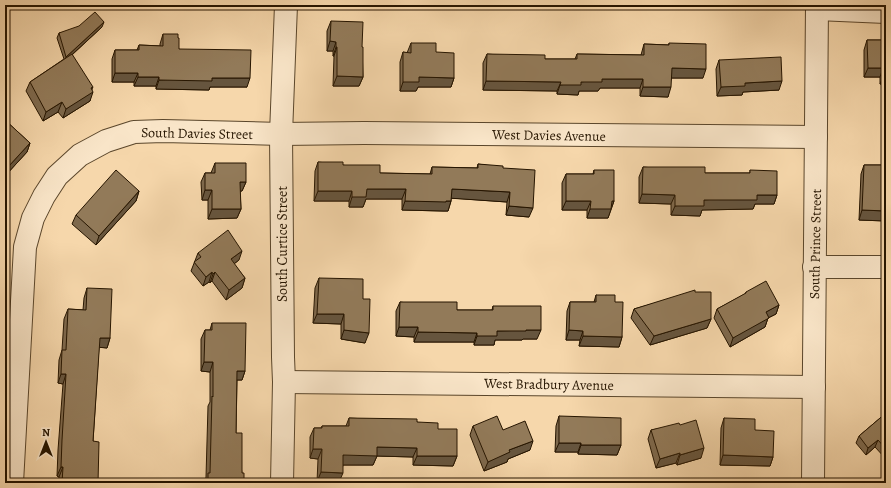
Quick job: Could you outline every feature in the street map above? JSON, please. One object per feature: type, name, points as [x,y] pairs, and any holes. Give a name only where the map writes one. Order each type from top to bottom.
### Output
[{"type":"street","name":"South Curtice Street","points":[[282,483],[284,382],[282,134],[286,5]]},
{"type":"street","points":[[817,7],[886,12]]},
{"type":"street","name":"South Prince Street","points":[[813,483],[817,7]]},
{"type":"street","name":"South Davies Street","points":[[12,483],[25,247],[33,218],[44,196],[57,176],[80,156],[100,144],[134,132],[163,131],[282,134]]},
{"type":"street","name":"West Davies Avenue","points":[[282,134],[364,133],[816,137]]},
{"type":"street","points":[[814,267],[886,267]]},
{"type":"street","name":"West Bradbury Avenue","points":[[284,382],[814,387]]},
{"type":"building","points":[[95,12],[104,22],[66,57],[59,33],[79,26]]},
{"type":"building","points":[[331,21],[363,22],[363,77],[337,76],[336,42],[330,41]]},
{"type":"building","points":[[163,34],[178,34],[179,49],[251,50],[250,78],[212,78],[212,81],[159,80],[159,77],[138,77],[138,73],[115,73],[115,50],[139,50],[139,45],[163,46]]},
{"type":"building","points":[[867,40],[886,40],[886,75],[884,75],[883,68],[868,68]]},
{"type":"building","points":[[411,43],[436,43],[436,52],[454,53],[454,78],[419,77],[419,82],[403,82],[403,52],[411,53]]},
{"type":"building","points":[[669,43],[706,44],[706,69],[672,68],[671,87],[643,87],[643,79],[602,79],[602,82],[581,82],[581,85],[560,85],[561,82],[486,81],[487,54],[545,55],[545,59],[577,59],[577,54],[644,55],[644,44],[669,45]]},
{"type":"building","points":[[72,54],[93,87],[91,88],[93,92],[66,109],[62,102],[46,112],[30,82]]},
{"type":"building","points":[[781,57],[782,81],[745,83],[745,86],[721,87],[719,60]]},
{"type":"building","points":[[5,120],[30,143],[8,167],[5,165]]},
{"type":"building","points":[[318,162],[343,162],[343,165],[380,165],[380,173],[432,174],[432,167],[478,168],[478,164],[503,166],[503,168],[535,170],[533,208],[509,206],[510,192],[452,189],[451,201],[446,202],[405,201],[406,189],[367,189],[366,197],[352,197],[352,191],[318,191]]},
{"type":"building","points":[[215,163],[246,163],[246,182],[240,182],[241,209],[212,209],[212,190],[205,190],[205,173],[215,173]]},
{"type":"building","points":[[864,165],[886,165],[886,211],[862,210]]},
{"type":"building","points":[[643,167],[705,167],[705,173],[750,173],[750,170],[777,171],[777,195],[757,195],[757,200],[704,200],[704,206],[675,206],[675,195],[642,194]]},
{"type":"building","points":[[116,170],[139,191],[99,236],[76,215]]},
{"type":"building","points":[[594,170],[614,170],[614,201],[612,201],[611,209],[590,209],[591,201],[566,201],[566,174],[594,174]]},
{"type":"building","points":[[228,230],[242,251],[231,259],[245,278],[229,290],[215,272],[213,274],[212,272],[206,277],[194,262],[201,257],[198,253]]},
{"type":"building","points":[[319,278],[363,279],[363,299],[370,299],[369,333],[344,330],[344,314],[317,314]]},
{"type":"building","points":[[766,281],[779,305],[766,312],[769,318],[733,338],[717,309]]},
{"type":"building","points":[[87,288],[112,289],[110,338],[100,338],[93,441],[99,442],[98,483],[62,483],[63,467],[61,467],[66,374],[61,374],[62,350],[66,350],[68,309],[86,310]]},
{"type":"building","points":[[695,290],[695,292],[711,292],[711,319],[654,336],[634,309]]},
{"type":"building","points":[[596,295],[615,295],[615,302],[623,302],[622,337],[583,336],[583,331],[569,330],[570,302],[596,302]]},
{"type":"building","points":[[400,302],[457,302],[457,310],[493,310],[493,306],[541,306],[541,330],[497,331],[497,336],[477,336],[477,333],[418,332],[418,327],[399,327]]},
{"type":"building","points":[[212,323],[246,323],[245,371],[237,371],[236,433],[242,433],[242,473],[244,473],[244,483],[208,483],[208,473],[210,473],[213,362],[204,362],[205,330],[212,330]]},
{"type":"building","points":[[886,413],[886,449],[878,440],[868,448],[859,436]]},
{"type":"building","points":[[497,416],[503,430],[525,421],[533,441],[509,450],[510,452],[488,462],[473,426]]},
{"type":"building","points":[[559,416],[621,418],[621,445],[581,445],[581,443],[559,443]]},
{"type":"building","points":[[349,418],[417,419],[417,422],[438,423],[438,429],[457,429],[457,456],[417,456],[417,448],[377,447],[377,456],[343,455],[343,473],[321,472],[322,449],[313,449],[314,428],[322,428],[322,426],[349,426]]},
{"type":"building","points":[[724,418],[755,419],[755,430],[774,431],[773,457],[723,455]]},
{"type":"building","points":[[696,420],[704,448],[660,459],[651,430],[679,423],[680,425]]}]
